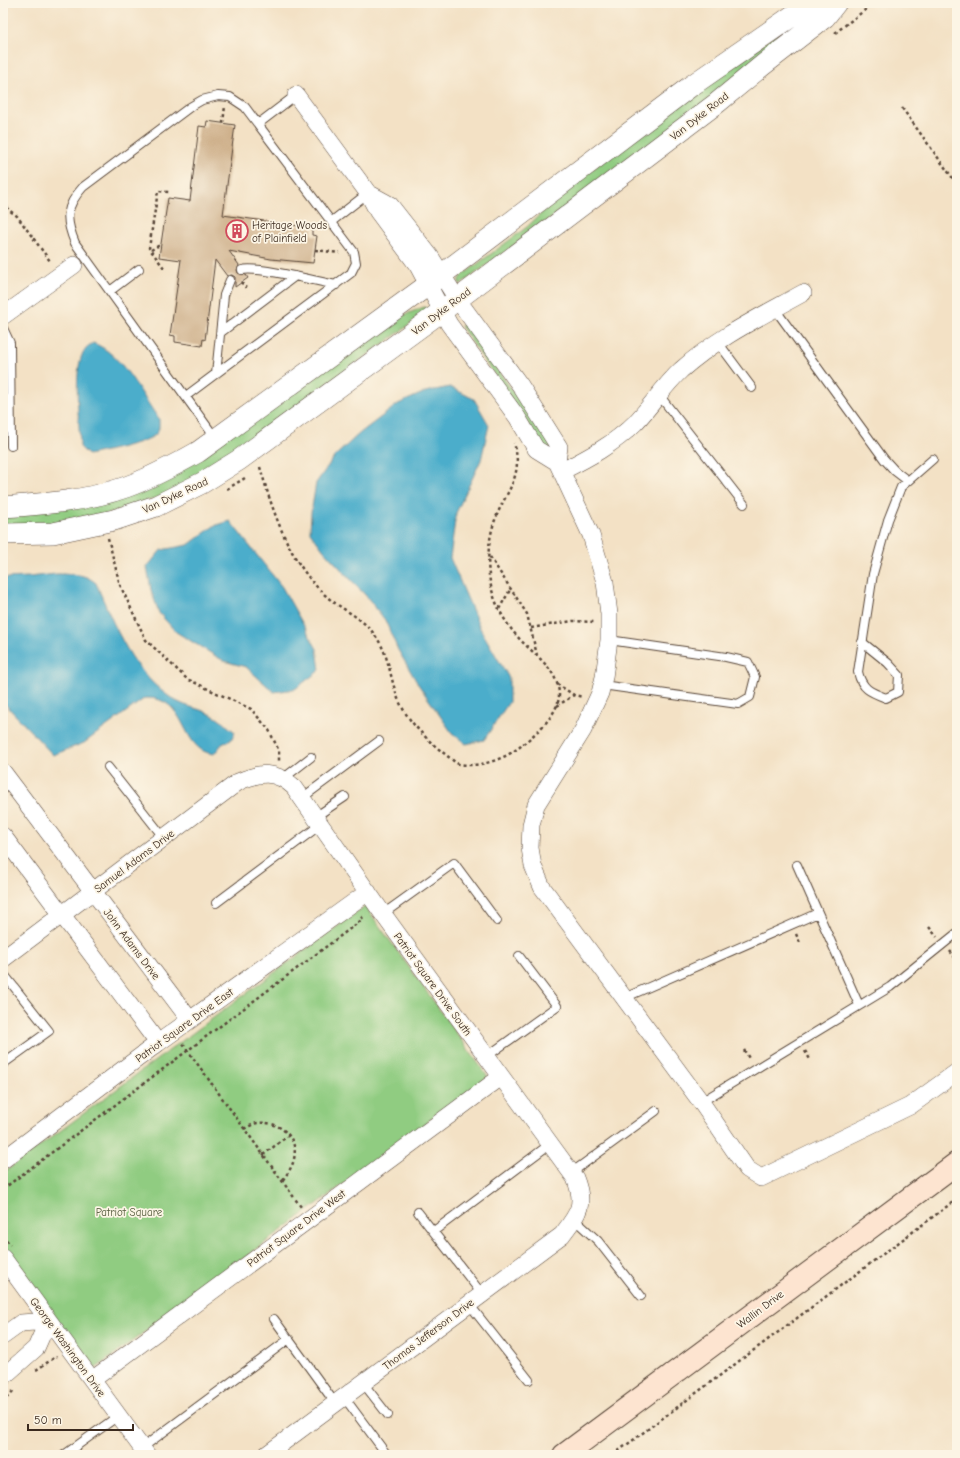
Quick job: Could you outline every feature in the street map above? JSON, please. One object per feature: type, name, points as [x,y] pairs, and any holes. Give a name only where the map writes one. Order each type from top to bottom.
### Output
[{"type":"main road","name":"Wallin Drive","points":[[564,1455],[957,1162]]},
{"type":"street","points":[[3,507],[83,498],[125,487],[160,473],[198,452],[435,280],[691,86],[811,3]]},
{"type":"street","name":"Van Dyke Road","points":[[3,534],[53,533],[114,520],[156,506],[202,483],[239,460],[449,305],[717,103],[825,17],[836,3]]},
{"type":"street","points":[[296,95],[368,193],[378,212],[418,266],[435,280],[449,305],[449,324],[517,417],[536,449],[560,467],[591,535],[605,582],[609,614],[609,640],[602,685],[583,730],[536,805],[531,825],[530,848],[533,866],[542,887],[701,1102],[747,1169],[761,1178],[799,1161],[910,1106],[957,1072]]},
{"type":"street","points":[[3,316],[74,265]]},
{"type":"street","points":[[560,467],[595,454],[624,433],[635,423],[680,371],[716,341],[756,317],[803,293]]},
{"type":"street","name":"Patriot Square Drive South","points":[[278,771],[294,787],[383,914],[571,1173],[580,1191],[578,1212]]},
{"type":"street","name":"Samuel Adams Drive","points":[[3,958],[63,915],[238,782],[254,775],[278,771]]},
{"type":"street","name":"John Adams Drive","points":[[3,772],[190,1020]]},
{"type":"street","points":[[3,836],[158,1044]]},
{"type":"street","name":"Patriot Square Drive East","points":[[3,1160],[190,1020],[368,892]]},
{"type":"street","name":"Patriot Square Drive West","points":[[92,1380],[500,1077]]},
{"type":"street","name":"Thomas Jefferson Drive","points":[[266,1455],[562,1235],[578,1212]]},
{"type":"street","name":"George Washington Drive","points":[[3,1258],[145,1452]]},
{"type":"street","points":[[3,1336],[21,1324],[48,1320]]},
{"type":"street","points":[[3,1377],[36,1348],[48,1320]]},
{"type":"lane","points":[[258,124],[296,95]]},
{"type":"lane","points":[[186,396],[336,285],[351,273],[356,263],[354,252],[246,107],[230,97],[210,97],[190,107],[83,187],[74,197],[68,208],[70,232],[75,243],[186,396],[216,440]]},
{"type":"lane","points":[[331,222],[368,193]]},
{"type":"lane","points":[[110,291],[139,269]]},
{"type":"lane","points":[[242,270],[261,270],[336,285]]},
{"type":"lane","points":[[220,332],[294,277]]},
{"type":"lane","points":[[216,374],[224,295],[230,280]]},
{"type":"lane","points":[[774,309],[884,460],[908,481]]},
{"type":"lane","points":[[3,328],[10,344],[11,446]]},
{"type":"lane","points":[[716,341],[752,388]]},
{"type":"lane","points":[[659,395],[744,504]]},
{"type":"lane","points":[[862,642],[884,659],[899,675],[898,692],[886,698],[873,693],[861,684],[858,672],[862,642],[873,574],[888,520],[901,486],[933,459]]},
{"type":"lane","points":[[602,685],[738,704],[750,697],[755,677],[748,662],[726,657],[609,640]]},
{"type":"lane","points":[[302,798],[379,741]]},
{"type":"lane","points":[[278,771],[311,757]]},
{"type":"lane","points":[[108,767],[164,838]]},
{"type":"lane","points":[[216,902],[318,821],[345,797]]},
{"type":"lane","points":[[383,914],[454,863],[497,921]]},
{"type":"lane","points":[[797,865],[859,1005]]},
{"type":"lane","points":[[624,998],[818,913]]},
{"type":"lane","points":[[701,1102],[890,986],[957,933]]},
{"type":"lane","points":[[486,1056],[557,1006],[519,956]]},
{"type":"lane","points":[[3,973],[49,1031],[3,1064]]},
{"type":"lane","points":[[571,1173],[656,1111]]},
{"type":"lane","points":[[434,1231],[550,1144]]},
{"type":"lane","points":[[418,1212],[434,1231],[528,1380]]},
{"type":"lane","points":[[578,1212],[598,1241],[641,1296]]},
{"type":"lane","points":[[274,1319],[340,1400],[388,1455]]},
{"type":"lane","points":[[145,1452],[289,1339]]},
{"type":"lane","points":[[363,1383],[388,1415]]},
{"type":"lane","points":[[64,1455],[118,1416]]},
{"type":"path","points":[[223,123],[225,105]]},
{"type":"path","points":[[902,108],[957,184]]},
{"type":"path","points":[[164,268],[149,248],[158,191],[169,192]]},
{"type":"path","points":[[3,202],[10,211],[17,216],[50,261]]},
{"type":"path","points":[[151,250],[161,246]]},
{"type":"path","points":[[315,250],[340,253]]},
{"type":"path","points":[[241,282],[246,288]]},
{"type":"path","points":[[513,441],[518,465],[516,477],[494,520],[489,555],[491,588],[499,609],[516,635],[549,669],[557,684],[559,694],[557,706]]},
{"type":"path","points":[[260,467],[272,505],[287,541],[297,560],[324,595],[365,624],[374,634],[388,661],[397,696],[403,709],[426,739],[456,764],[479,764],[503,757],[518,749],[543,725],[557,706],[574,695],[557,684]]},
{"type":"path","points":[[108,537],[120,585],[146,640],[187,679],[251,709],[269,730],[279,751],[278,771]]},
{"type":"path","points":[[489,555],[510,590],[527,614],[537,656]]},
{"type":"path","points":[[499,609],[510,590]]},
{"type":"path","points":[[531,628],[573,621],[598,623]]},
{"type":"path","points":[[3,1189],[363,919]]},
{"type":"path","points":[[929,927],[937,937]]},
{"type":"path","points":[[796,932],[800,943]]},
{"type":"path","points":[[949,949],[957,960]]},
{"type":"path","points":[[174,1032],[309,1219]]},
{"type":"path","points":[[744,1050],[751,1061]]},
{"type":"path","points":[[804,1050],[811,1060]]},
{"type":"path","points":[[244,1128],[258,1123],[271,1123],[283,1128],[292,1139],[295,1158],[289,1173],[282,1181]]},
{"type":"path","points":[[263,1155],[289,1135]]},
{"type":"path","points":[[613,1455],[957,1200]]},
{"type":"path","points":[[49,1361],[56,1356]]},
{"type":"green space","points":[[819,3],[824,3],[771,47],[715,99],[461,284],[459,283],[459,279],[464,274],[527,227],[568,187]]},
{"type":"green space","points":[[424,307],[430,310],[180,490],[90,520],[3,528],[3,517],[107,498],[404,315]]},
{"type":"green space","points":[[461,326],[466,326],[546,437],[553,451],[544,448]]},
{"type":"green space","name":"Patriot Square","points":[[365,906],[488,1077],[92,1371],[3,1250],[3,1173]]},
{"type":"water","points":[[93,343],[103,348],[122,365],[159,419],[159,425],[156,434],[144,441],[88,455],[80,447],[77,396],[81,356],[87,347]]},
{"type":"water","points":[[450,387],[474,399],[489,425],[481,460],[456,513],[450,558],[481,630],[509,678],[509,702],[484,740],[466,744],[452,733],[418,684],[398,650],[385,620],[367,597],[324,551],[310,532],[311,513],[316,483],[335,456],[360,433],[398,404],[425,392]]},
{"type":"water","points":[[230,521],[282,587],[317,649],[320,670],[295,689],[274,692],[246,667],[224,661],[176,632],[159,613],[151,590],[147,567],[161,550],[188,545],[214,526]]},
{"type":"water","points":[[72,574],[87,577],[96,583],[118,633],[137,664],[148,678],[176,701],[206,712],[220,720],[235,732],[231,740],[222,744],[214,754],[203,751],[195,744],[177,714],[169,705],[159,700],[145,698],[84,743],[53,755],[3,702],[3,578]]},
{"type":"building","name":"Heritage Woods of Plainfield","points":[[207,121],[235,125],[223,215],[312,228],[312,235],[317,236],[313,263],[271,259],[229,251],[239,265],[237,270],[238,273],[246,275],[248,278],[235,287],[235,277],[232,275],[227,276],[215,260],[205,340],[203,339],[202,346],[175,342],[175,336],[170,335],[181,260],[159,257],[168,198],[190,201],[199,126],[206,127]]},
{"type":"place","name":"Heritage Woods of Plainfield","points":[[237,231]]}]
